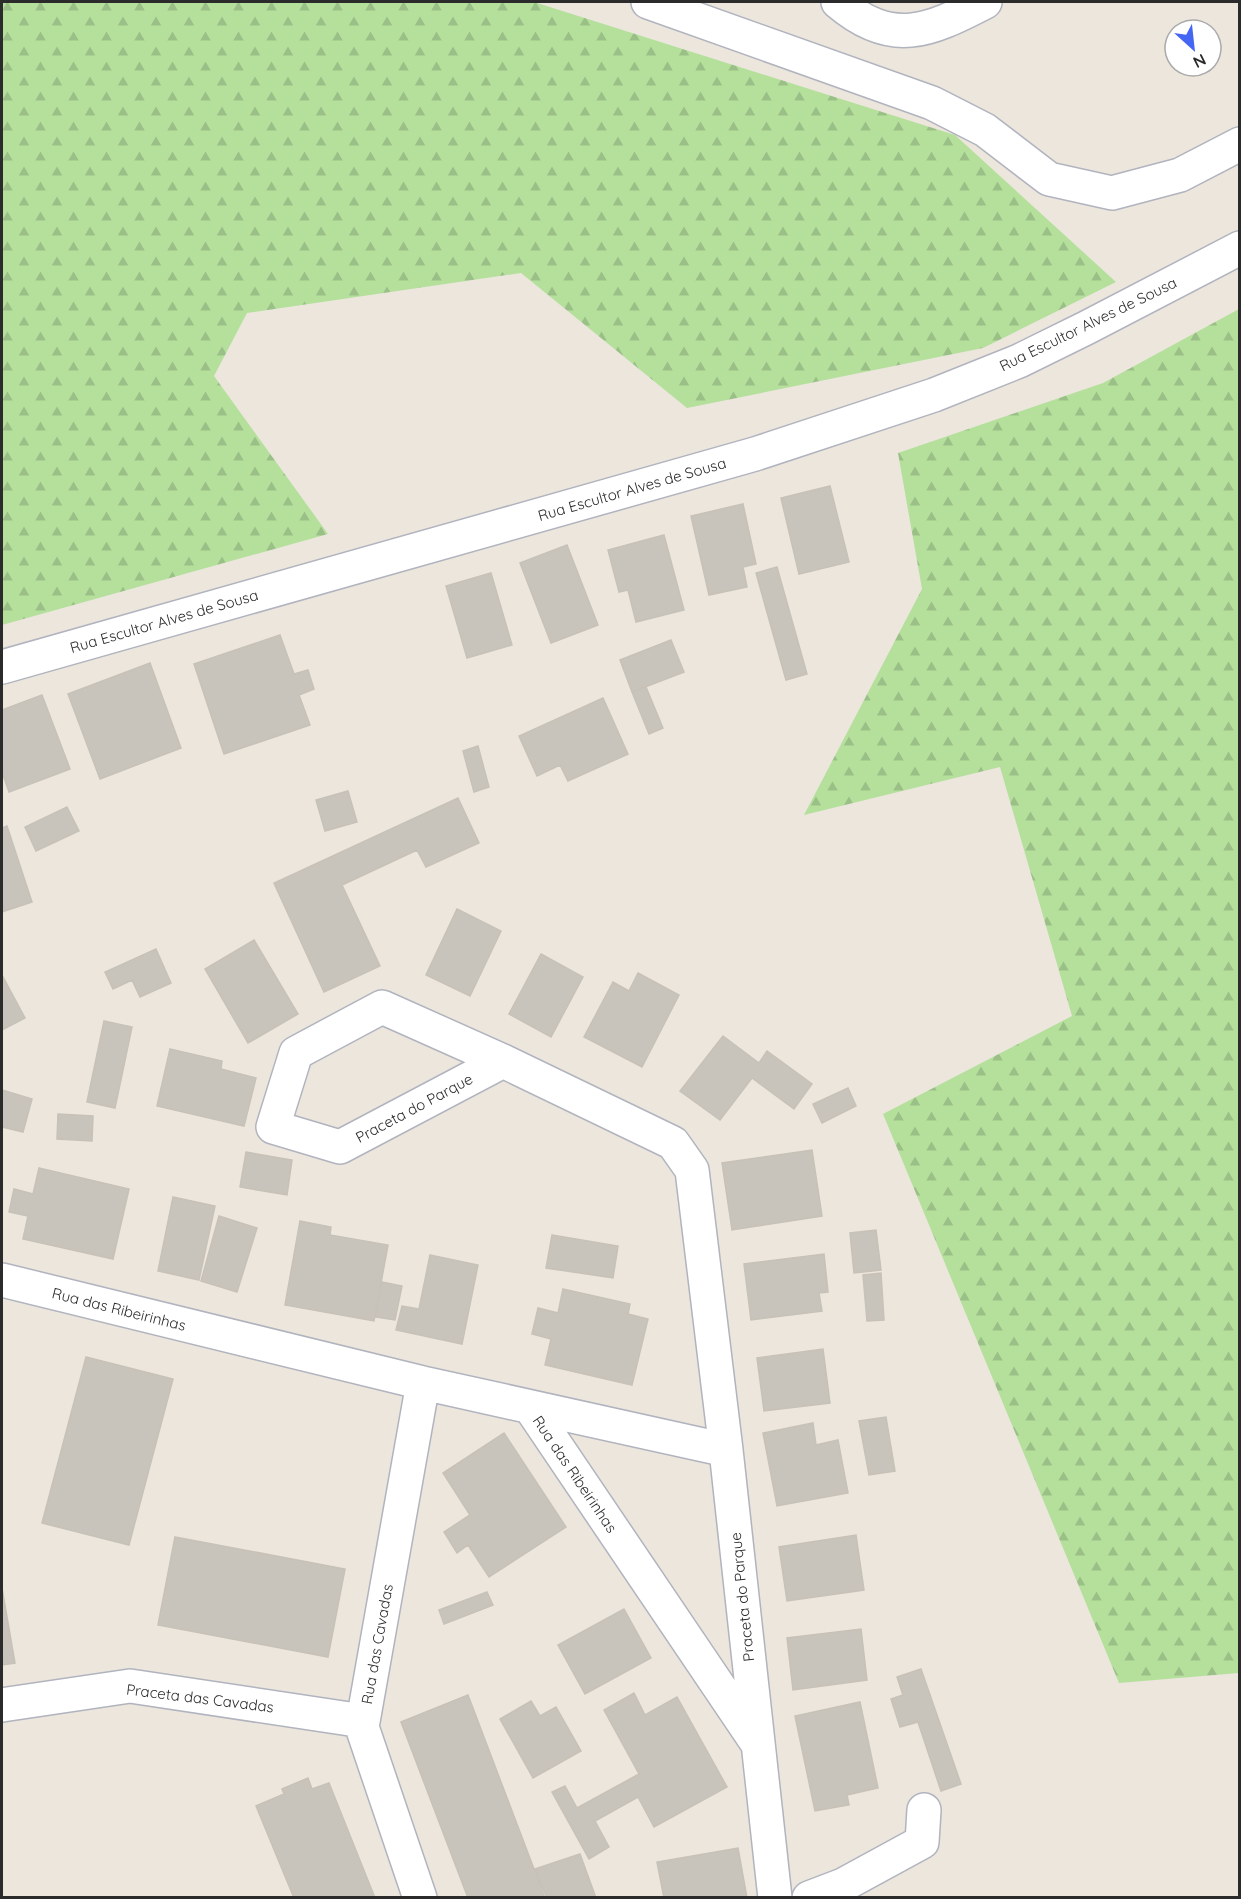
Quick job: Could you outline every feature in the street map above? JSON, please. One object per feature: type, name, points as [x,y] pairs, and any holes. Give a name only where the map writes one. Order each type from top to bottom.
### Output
[{"type":"street","points":[[648,2],[932,103],[985,130],[1049,179],[1112,193],[1180,176],[1239,144]]},
{"type":"street","points":[[838,2],[854,16],[876,26],[902,31],[929,28],[986,2]]},
{"type":"street","name":"Rua Escultor Alves de Sousa","points":[[2,667],[755,454],[934,395],[1019,361],[1239,248]]},
{"type":"street","name":"Praceta do Parque","points":[[503,1061],[340,1147],[273,1127],[296,1053],[382,1007],[503,1061],[673,1143],[692,1170],[758,1744]]},
{"type":"street","name":"Rua das Ribeirinhas","points":[[2,1280],[530,1407],[758,1744],[775,1898]]},
{"type":"street","name":"Rua das Cavadas","points":[[420,1898],[362,1727],[423,1383]]},
{"type":"street","points":[[530,1407],[726,1450]]},
{"type":"street","name":"Praceta das Cavadas","points":[[2,1705],[130,1686],[363,1721]]},
{"type":"street","points":[[809,1898],[843,1885],[922,1842],[924,1810]]},
{"type":"green space","points":[[2,2],[534,2],[955,135],[1116,282],[983,348],[687,408],[521,273],[247,313],[214,376],[328,534],[2,625]]},
{"type":"green space","points":[[1239,309],[1239,1673],[1119,1683],[883,1114],[1072,1016],[1000,767],[804,815],[922,589],[898,453],[1103,383]]},
{"type":"building","points":[[830,486],[849,562],[799,574],[781,498]]},
{"type":"building","points":[[743,504],[756,564],[743,567],[747,587],[709,595],[691,516]]},
{"type":"building","points":[[664,535],[684,610],[636,622],[628,590],[619,592],[608,550]]},
{"type":"building","points":[[567,545],[598,625],[551,643],[520,563]]},
{"type":"building","points":[[777,567],[807,674],[786,680],[756,573]]},
{"type":"building","points":[[491,573],[512,645],[467,658],[446,586]]},
{"type":"building","points":[[280,635],[294,674],[308,670],[314,689],[299,695],[310,725],[224,754],[194,664]]},
{"type":"building","points":[[671,640],[684,672],[632,692],[620,660]]},
{"type":"building","points":[[150,663],[181,748],[100,779],[68,694]]},
{"type":"building","points":[[646,687],[663,728],[649,734],[632,692]]},
{"type":"building","points":[[42,695],[70,769],[9,792],[2,772],[2,710]]},
{"type":"building","points":[[603,698],[628,754],[568,781],[560,765],[537,776],[519,736]]},
{"type":"building","points":[[478,746],[489,787],[474,792],[463,751]]},
{"type":"building","points":[[348,791],[357,822],[325,831],[316,800]]},
{"type":"building","points":[[458,798],[479,843],[426,867],[417,850],[342,885],[380,966],[324,992],[274,883]]},
{"type":"building","points":[[67,807],[79,831],[36,851],[25,827]]},
{"type":"building","points":[[7,826],[32,902],[2,912],[2,828]]},
{"type":"building","points":[[457,909],[501,931],[470,996],[426,975]]},
{"type":"building","points":[[254,940],[298,1014],[248,1043],[205,969]]},
{"type":"building","points":[[156,949],[171,983],[140,997],[132,980],[113,989],[105,972]]},
{"type":"building","points":[[541,954],[583,977],[551,1037],[509,1014]]},
{"type":"building","points":[[638,973],[679,995],[642,1067],[584,1037],[613,982],[629,991]]},
{"type":"building","points":[[2,975],[25,1018],[2,1030]]},
{"type":"building","points":[[104,1021],[132,1027],[115,1108],[87,1102]]},
{"type":"building","points":[[723,1036],[759,1063],[767,1051],[812,1084],[794,1109],[752,1078],[720,1120],[680,1091]]},
{"type":"building","points":[[170,1049],[222,1061],[221,1069],[256,1078],[244,1126],[157,1106]]},
{"type":"building","points":[[848,1088],[856,1106],[822,1123],[813,1104]]},
{"type":"building","points":[[2,1090],[32,1099],[23,1132],[2,1127]]},
{"type":"building","points":[[58,1114],[93,1116],[92,1141],[57,1139]]},
{"type":"building","points":[[812,1150],[822,1216],[732,1230],[722,1163]]},
{"type":"building","points":[[246,1152],[292,1160],[287,1195],[240,1187]]},
{"type":"building","points":[[39,1168],[129,1189],[113,1259],[23,1239],[28,1216],[9,1212],[14,1189],[33,1194]]},
{"type":"building","points":[[173,1197],[215,1206],[199,1280],[158,1271]]},
{"type":"building","points":[[219,1216],[257,1228],[237,1292],[201,1281]]},
{"type":"building","points":[[300,1221],[331,1227],[330,1235],[388,1245],[374,1321],[285,1305]]},
{"type":"building","points":[[876,1230],[881,1270],[854,1273],[850,1233]]},
{"type":"building","points":[[552,1235],[618,1246],[613,1278],[546,1268]]},
{"type":"building","points":[[824,1254],[828,1292],[819,1293],[822,1311],[751,1320],[744,1264]]},
{"type":"building","points":[[430,1255],[478,1265],[462,1344],[396,1330],[402,1306],[419,1309]]},
{"type":"building","points":[[881,1273],[884,1320],[867,1321],[863,1275]]},
{"type":"building","points":[[382,1282],[402,1286],[395,1320],[375,1317]]},
{"type":"building","points":[[563,1289],[630,1304],[628,1314],[648,1319],[632,1385],[545,1365],[551,1339],[532,1334],[538,1308],[558,1313]]},
{"type":"building","points":[[823,1349],[830,1403],[764,1411],[757,1358]]},
{"type":"building","points":[[86,1357],[173,1379],[129,1545],[42,1523]]},
{"type":"building","points":[[886,1417],[895,1471],[869,1475],[859,1421]]},
{"type":"building","points":[[813,1423],[816,1445],[838,1440],[848,1493],[777,1506],[763,1433]]},
{"type":"building","points":[[504,1433],[566,1527],[489,1577],[468,1545],[457,1553],[444,1532],[470,1515],[443,1473]]},
{"type":"building","points":[[856,1535],[864,1590],[787,1601],[779,1547]]},
{"type":"building","points":[[175,1537],[345,1569],[328,1657],[158,1625]]},
{"type":"building","points":[[2,1588],[15,1663],[2,1665]]},
{"type":"building","points":[[487,1592],[493,1605],[444,1624],[439,1610]]},
{"type":"building","points":[[624,1609],[651,1658],[585,1694],[558,1645]]},
{"type":"building","points":[[861,1629],[867,1680],[793,1690],[787,1638]]},
{"type":"building","points":[[921,1669],[961,1784],[941,1791],[918,1722],[900,1727],[891,1699],[903,1695],[897,1677]]},
{"type":"building","points":[[634,1693],[645,1715],[677,1697],[727,1787],[654,1827],[638,1797],[595,1821],[609,1847],[589,1859],[552,1792],[565,1786],[577,1808],[639,1774],[604,1710]]},
{"type":"building","points":[[468,1695],[545,1898],[468,1898],[401,1722]]},
{"type":"building","points":[[531,1701],[540,1716],[556,1707],[581,1751],[533,1778],[500,1719]]},
{"type":"building","points":[[860,1702],[878,1788],[847,1795],[849,1805],[815,1811],[795,1716]]},
{"type":"building","points":[[308,1778],[312,1789],[329,1783],[375,1898],[294,1898],[256,1806],[284,1794],[282,1789]]},
{"type":"building","points":[[738,1848],[747,1898],[664,1898],[657,1862]]},
{"type":"building","points":[[580,1854],[596,1898],[563,1898],[562,1896],[547,1898],[535,1869]]}]
